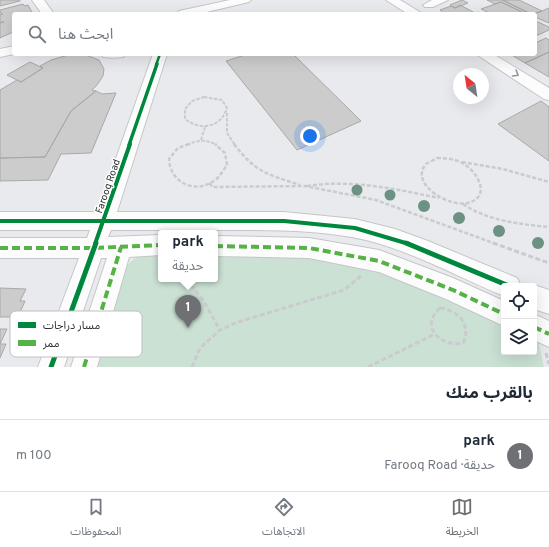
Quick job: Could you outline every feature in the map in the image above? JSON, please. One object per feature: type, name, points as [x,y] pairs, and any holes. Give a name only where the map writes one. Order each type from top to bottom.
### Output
[{"type":"street","points":[[38,0],[47,12]]},
{"type":"street","points":[[178,12],[245,0]]},
{"type":"street","points":[[392,0],[413,12]]},
{"type":"street","points":[[399,0],[414,12]]},
{"type":"street","points":[[429,5],[442,0]]},
{"type":"street","points":[[0,53],[12,50]]},
{"type":"street","name":"Farooq Road","points":[[71,311],[104,220],[159,56]]},
{"type":"street","points":[[486,56],[549,95]]},
{"type":"street","points":[[0,220],[284,220],[319,223],[377,234],[409,244],[503,283]]},
{"type":"street","points":[[0,248],[94,248],[158,245]]},
{"type":"street","points":[[218,246],[309,248],[379,261],[453,290],[501,313]]},
{"type":"street","points":[[101,311],[121,247]]},
{"type":"street","points":[[537,298],[549,302]]},
{"type":"street","points":[[537,328],[549,334]]},
{"type":"street","name":"Farooq Road","points":[[51,367],[55,357]]},
{"type":"street","points":[[84,367],[87,357]]},
{"type":"path","points":[[227,113],[220,122],[204,126],[193,125],[185,119],[184,109],[192,101],[204,97],[217,98],[226,104],[227,113],[227,132],[235,146],[256,168],[283,180],[305,186],[376,200],[549,262]]},
{"type":"path","points":[[201,140],[204,126]]},
{"type":"path","points":[[201,140],[214,142],[221,146],[226,151],[228,157],[227,165],[224,172],[210,183],[200,186],[181,184],[174,179],[170,173],[168,166],[170,159],[188,142],[201,140]]},
{"type":"path","points":[[439,198],[426,185],[422,171],[425,165],[437,158],[503,168],[549,182]]},
{"type":"path","points":[[210,183],[212,187],[305,186],[325,183],[375,185],[462,204],[475,201],[480,196],[482,189],[477,175],[471,168],[459,161]]},
{"type":"path","points":[[462,204],[472,212],[492,218],[519,224],[549,227]]},
{"type":"path","points":[[192,367],[200,348],[220,330],[238,322],[344,290],[379,261]]},
{"type":"path","points":[[188,282],[203,300],[220,330]]},
{"type":"path","points":[[440,308],[450,309],[456,312],[461,317],[466,328],[466,339],[458,345],[447,344],[435,334],[431,319],[432,314],[440,308]]},
{"type":"path","points":[[368,367],[435,334]]},
{"type":"green space","points":[[144,251],[158,251],[158,282],[218,282],[218,251],[352,259],[501,320],[501,355],[537,355],[537,336],[544,367],[93,367],[96,357],[142,357],[142,311],[110,311],[122,269]]},
{"type":"building","points":[[0,0],[20,0],[20,1],[0,6]]},
{"type":"building","points":[[462,0],[468,3],[455,8],[450,5]]},
{"type":"building","points":[[487,0],[502,0],[527,12],[522,12],[501,2],[495,4]]},
{"type":"building","points":[[503,0],[519,0],[542,11],[527,12]]},
{"type":"building","points":[[501,2],[522,12],[487,12],[481,9]]},
{"type":"building","points":[[23,4],[24,6],[28,5],[32,12],[12,12],[12,32],[0,38],[0,23],[4,22],[0,22],[0,15],[3,14],[1,14],[0,10]]},
{"type":"building","points":[[460,5],[473,12],[442,12],[440,10],[451,6],[455,8]]},
{"type":"building","points":[[549,8],[549,23],[537,18],[537,13]]},
{"type":"building","points":[[537,22],[549,27],[549,30],[537,35]]},
{"type":"building","points":[[546,38],[549,40],[549,52],[525,63],[513,56],[537,56],[537,42]]},
{"type":"building","points":[[549,52],[549,77],[525,63]]},
{"type":"building","points":[[65,56],[88,56],[99,60],[104,69],[103,76],[92,90],[96,91],[71,111],[45,157],[0,158],[0,90],[17,80],[21,82],[43,68],[40,66],[51,60]]},
{"type":"building","points":[[242,56],[295,56],[361,121],[297,150],[226,61]]},
{"type":"building","points":[[30,62],[43,68],[21,82],[7,75]]},
{"type":"building","points":[[96,91],[102,94],[116,93],[91,153],[61,154],[48,180],[0,181],[0,158],[45,157],[71,111]]},
{"type":"building","points":[[541,101],[549,107],[549,161],[498,124]]},
{"type":"building","points":[[0,288],[26,289],[20,301],[25,301],[21,311],[10,311],[10,317],[0,317]]},
{"type":"building","points":[[0,329],[7,329],[0,344]]},
{"type":"building","points":[[0,344],[6,344],[0,358]]},
{"type":"marked path","points":[[0,248],[94,248],[158,245]]},
{"type":"marked path","points":[[218,246],[309,248],[379,261],[453,290],[501,313]]},
{"type":"marked path","points":[[101,311],[121,247]]},
{"type":"marked path","points":[[537,328],[549,334]]},
{"type":"marked path","points":[[84,367],[87,357]]},
{"type":"cycle path","points":[[71,311],[104,220],[159,56]]},
{"type":"cycle path","points":[[0,221],[284,221],[332,225],[355,228],[395,239],[445,258],[502,283]]},
{"type":"cycle path","points":[[51,367],[55,357]]},
{"type":"place","name":"park","points":[[188,328]]}]
